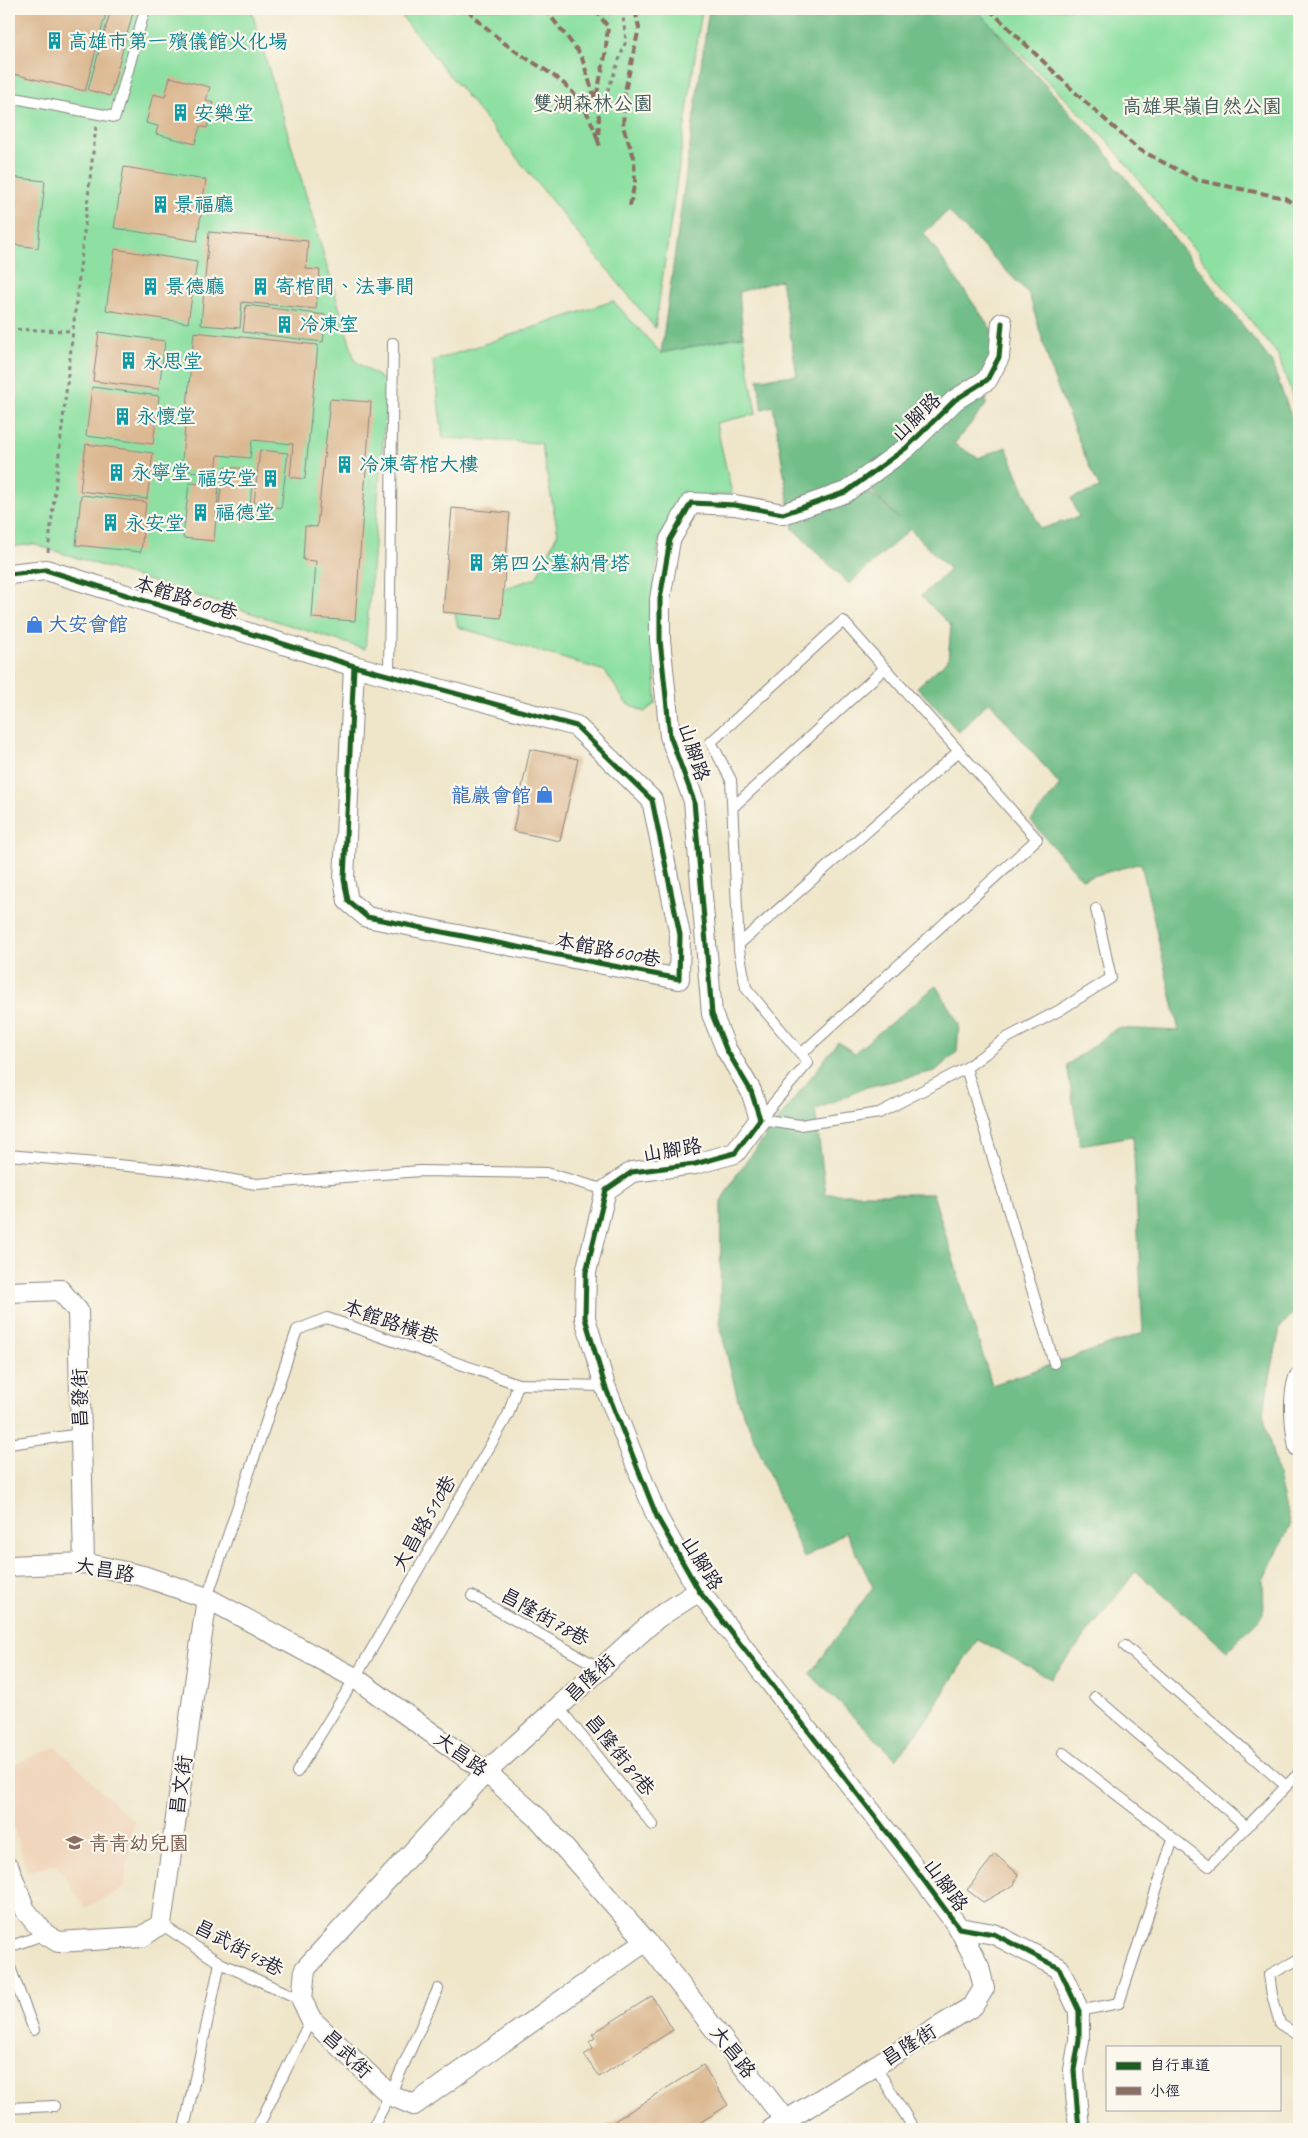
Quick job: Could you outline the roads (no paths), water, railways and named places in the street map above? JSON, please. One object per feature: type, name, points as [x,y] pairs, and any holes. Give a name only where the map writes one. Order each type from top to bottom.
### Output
[{"type":"street","name":"山腳路","points":[[1002,323],[999,357],[987,380],[955,400],[906,448],[846,492],[783,514],[735,505],[691,503],[670,540],[660,599],[660,640],[670,736],[694,801],[712,1014],[726,1049],[751,1091],[760,1118],[735,1153],[695,1164],[632,1172],[606,1190],[586,1272],[585,1318],[605,1386],[657,1516],[699,1591],[905,1855],[959,1928],[994,1934],[1059,1968],[1079,2011],[1079,2041],[1074,2070],[1079,2129]]},
{"type":"street","name":"本館路600巷","points":[[9,574],[46,570],[354,666],[576,726],[652,800],[680,935],[679,979],[367,917],[348,901],[344,879],[354,666]]},
{"type":"street","name":"昌發街","points":[[9,1292],[60,1290],[78,1311],[84,1563]]},
{"type":"street","points":[[1299,1378],[1295,1390],[1296,1431],[1299,1447]]},
{"type":"street","name":"大昌路","points":[[9,1566],[84,1563],[143,1576],[207,1598],[355,1678],[486,1772],[539,1819],[646,1940],[784,2126]]},
{"type":"street","name":"昌隆街","points":[[486,1772],[657,1618],[699,1591]]},
{"type":"street","name":"昌文街","points":[[161,1924],[207,1598]]},
{"type":"street","points":[[302,2000],[305,1970],[486,1772]]},
{"type":"street","points":[[9,1868],[25,1910],[45,1934],[58,1942],[142,1937],[161,1924]]},
{"type":"street","name":"昌隆街","points":[[784,2126],[875,2066],[973,2006],[984,1988],[978,1968],[959,1928]]},
{"type":"street","name":"昌武街","points":[[302,2000],[311,2019],[390,2096],[414,2105],[646,1940]]},
{"type":"lane","points":[[9,97],[115,117],[145,9]]},
{"type":"lane","points":[[389,675],[393,343]]},
{"type":"lane","points":[[760,1118],[808,1063],[746,988],[739,944],[731,780],[711,742],[843,621],[1037,839],[801,1054]]},
{"type":"lane","points":[[733,807],[885,668]]},
{"type":"lane","points":[[739,944],[959,751]]},
{"type":"lane","points":[[760,1118],[800,1124],[879,1113],[966,1068],[1005,1040],[1060,1010],[1111,978],[1096,909]]},
{"type":"lane","points":[[966,1068],[1054,1363]]},
{"type":"lane","points":[[9,1155],[182,1171],[256,1184],[420,1171],[548,1173],[606,1190]]},
{"type":"lane","name":"本館路橫巷","points":[[207,1598],[297,1330],[327,1318],[518,1384],[605,1386]]},
{"type":"lane","name":"大昌路510巷","points":[[297,1772],[355,1678],[508,1415],[518,1384]]},
{"type":"lane","points":[[9,1444],[81,1434]]},
{"type":"lane","name":"昌隆街78巷","points":[[472,1596],[600,1668]]},
{"type":"lane","points":[[1125,1646],[1286,1786]]},
{"type":"lane","points":[[1095,1697],[1247,1827]]},
{"type":"lane","name":"昌隆街81巷","points":[[559,1708],[653,1825]]},
{"type":"lane","points":[[1063,1753],[1209,1866],[1299,1773]]},
{"type":"lane","points":[[1079,2011],[1119,2003],[1173,1840]]},
{"type":"lane","name":"昌武街43巷","points":[[161,1924],[220,1963],[302,2000]]},
{"type":"lane","points":[[9,1947],[45,1934]]},
{"type":"lane","points":[[1299,1959],[1269,1975],[1280,2024],[1299,2036]]},
{"type":"lane","points":[[184,2129],[220,1963]]},
{"type":"lane","points":[[9,1965],[34,2030]]},
{"type":"lane","points":[[372,2129],[390,2096],[438,1989]]},
{"type":"lane","points":[[257,2129],[311,2019]]},
{"type":"lane","points":[[875,2066],[914,2129]]},
{"type":"lane","points":[[9,2108],[54,2106]]},
{"type":"place","name":"高雄市第一殯儀館火化場","points":[[54,41]]},
{"type":"place","name":"安樂堂","points":[[180,113]]},
{"type":"place","name":"景福廳","points":[[160,204]]},
{"type":"place","name":"景德廳","points":[[151,286]]},
{"type":"place","name":"寄棺間、法事間","points":[[261,286]]},
{"type":"place","name":"冷凍室","points":[[285,324]]},
{"type":"place","name":"永思堂","points":[[129,361]]},
{"type":"place","name":"永懷堂","points":[[122,416]]},
{"type":"place","name":"冷凍寄棺大樓","points":[[345,464]]},
{"type":"place","name":"永寧堂","points":[[117,472]]},
{"type":"place","name":"福安堂","points":[[271,478]]},
{"type":"place","name":"福德堂","points":[[201,512]]},
{"type":"place","name":"永安堂","points":[[111,523]]},
{"type":"place","name":"第四公墓納骨塔","points":[[476,563]]},
{"type":"place","name":"大安會館","points":[[34,624]]},
{"type":"place","name":"龍巖會館","points":[[545,795]]},
{"type":"place","name":"青青幼兒園","points":[[75,1843]]},
{"type":"park label","name":"雙湖森林公園","points":[[593,103]]},
{"type":"park label","name":"高雄果嶺自然公園","points":[[1202,106]]}]
